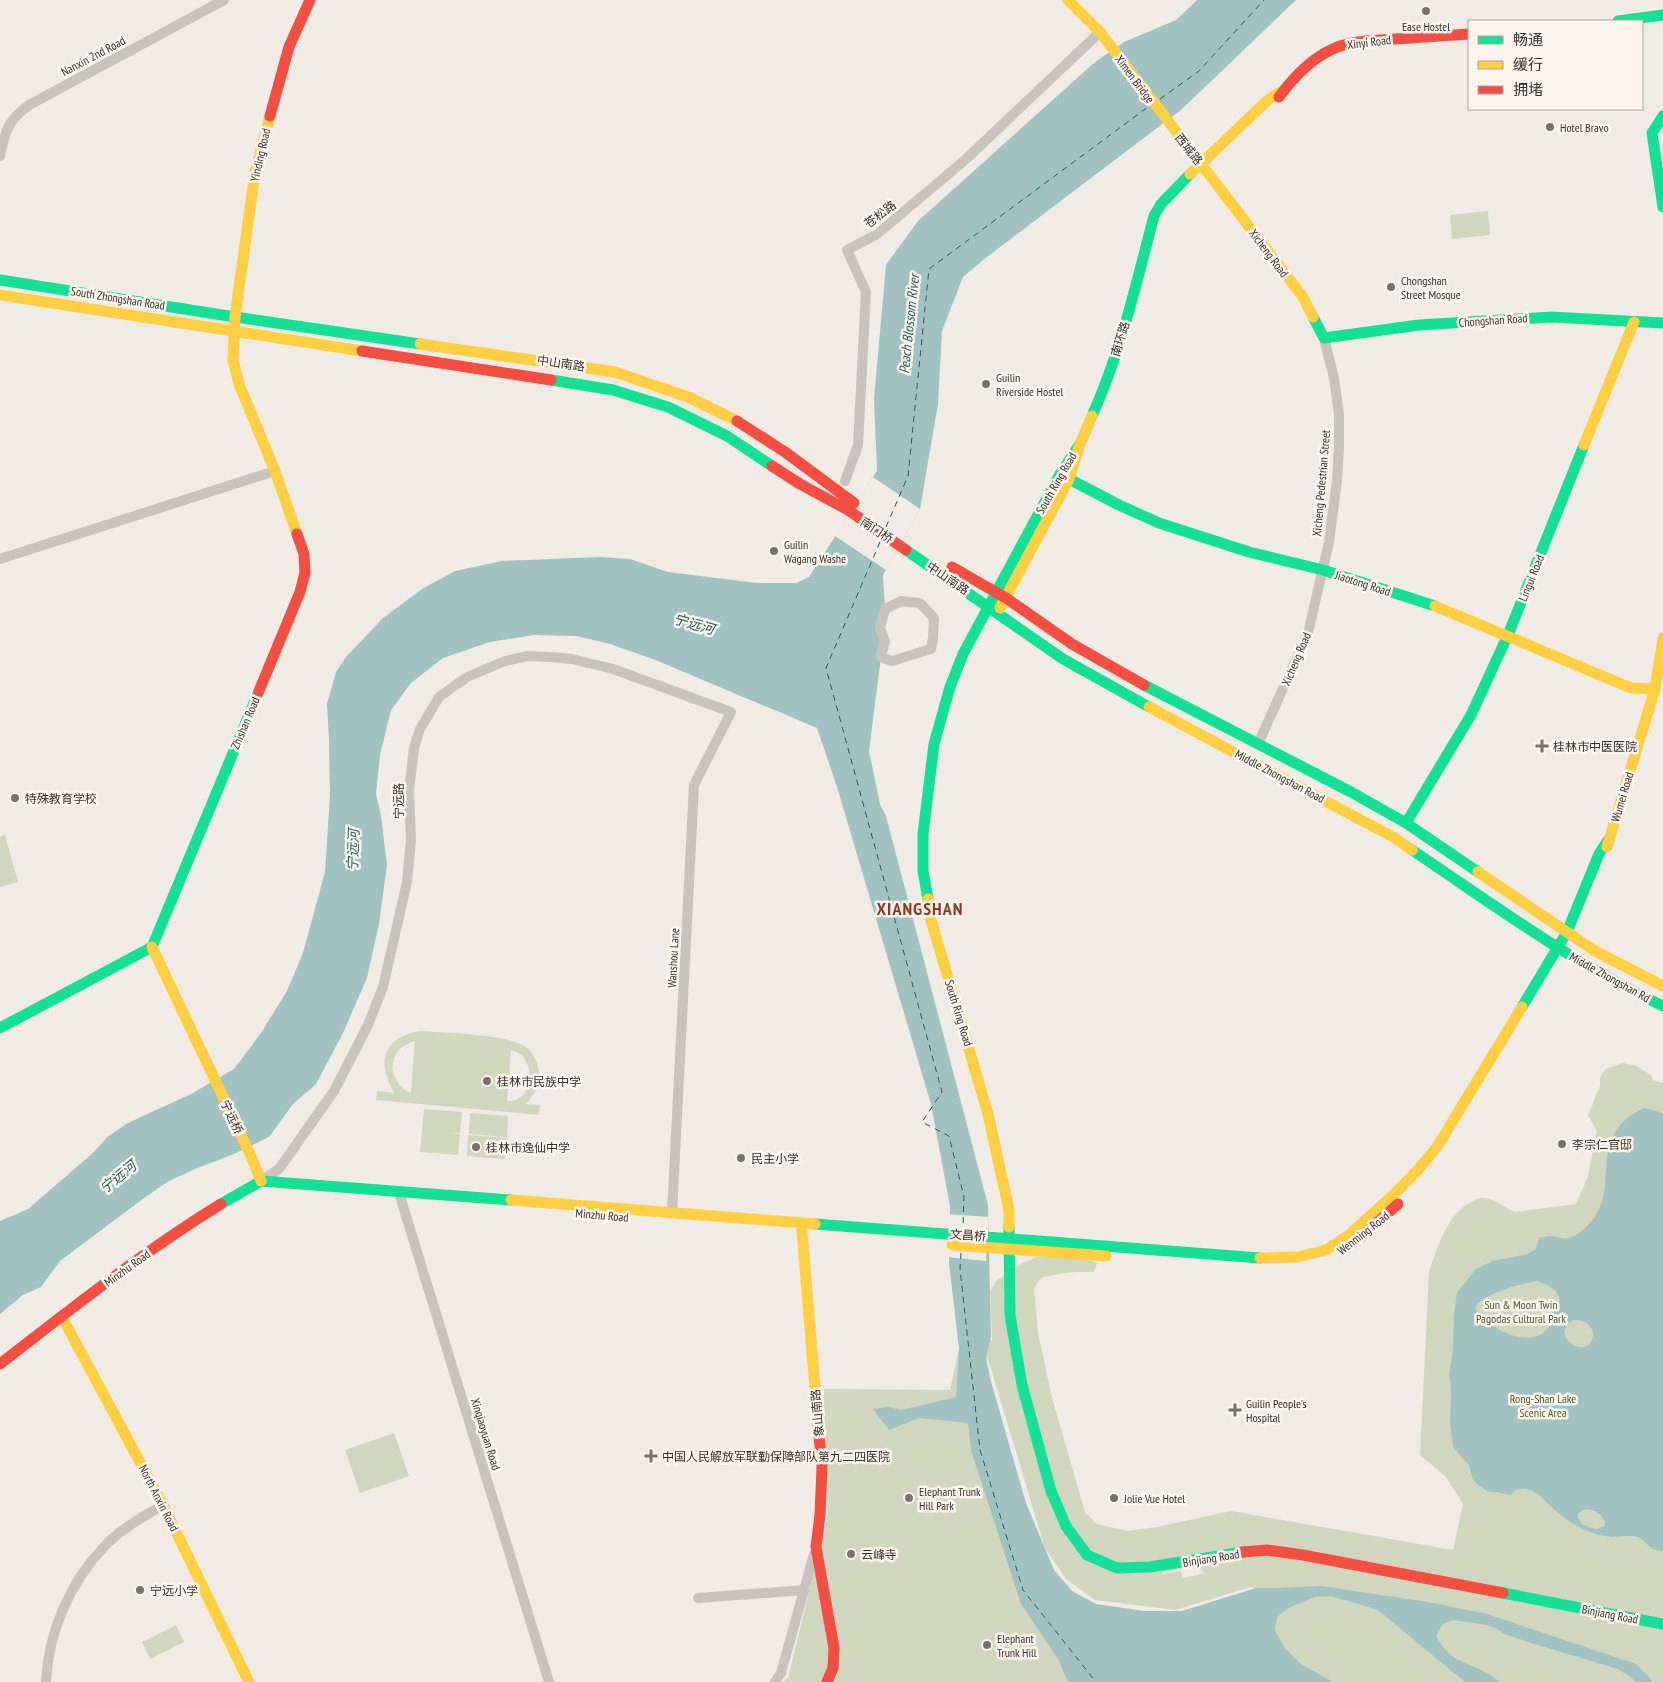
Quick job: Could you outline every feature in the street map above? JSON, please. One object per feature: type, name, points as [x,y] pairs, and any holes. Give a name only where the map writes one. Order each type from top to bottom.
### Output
[{"type":"main road","name":"Yinding Road","points":[[235,332],[235,316],[255,172],[289,47],[310,0]]},
{"type":"main road","name":"Ximen Bridge","points":[[1068,0],[1100,32],[1171,126]]},
{"type":"main road","points":[[1626,20],[1663,15]]},
{"type":"main road","name":"Xinyi Road","points":[[1204,168],[1268,100],[1285,89],[1323,54],[1340,45],[1386,39],[1468,34]]},
{"type":"main road","points":[[1663,116],[1652,133],[1663,207]]},
{"type":"main road","name":"西城路","points":[[1171,126],[1204,168]]},
{"type":"main road","name":"南环路","points":[[1080,444],[1104,390],[1121,342],[1150,231],[1166,209],[1204,168]]},
{"type":"main road","name":"Xicheng Road","points":[[1204,168],[1303,297],[1324,338]]},
{"type":"main road","name":"South Zhongshan Road","points":[[0,280],[235,316]]},
{"type":"main road","name":"South Zhongshan Road","points":[[0,295],[235,332]]},
{"type":"main road","name":"中山南路","points":[[235,316],[594,368],[629,376],[674,390],[714,408],[758,434],[810,469],[850,506]]},
{"type":"main road","name":"Chongshan Road","points":[[1324,338],[1419,325],[1551,317],[1663,324]]},
{"type":"main road","name":"Lingui Road","points":[[1406,823],[1471,715],[1508,635],[1634,322]]},
{"type":"main road","name":"中山南路","points":[[235,332],[591,386],[631,394],[668,406],[697,420],[749,450],[800,484],[850,506]]},
{"type":"main road","name":"Zhishan Road","points":[[152,947],[300,592],[305,573],[304,554],[276,471],[239,384],[233,360],[235,332]]},
{"type":"main road","name":"South Ring Road","points":[[1001,595],[1069,479],[1080,444]]},
{"type":"main road","name":"South Ring Road","points":[[1010,1244],[1009,1210],[988,1114],[931,920],[923,871],[923,834],[929,787],[957,690],[1060,474],[1080,444]]},
{"type":"main road","name":"Jiaotong Road","points":[[1069,479],[1119,506],[1159,522],[1249,552],[1323,570],[1446,609],[1631,688],[1655,689]]},
{"type":"main road","name":"南门桥","points":[[850,506],[910,546]]},
{"type":"main road","name":"中山南路","points":[[910,546],[928,551]]},
{"type":"main road","name":"中山南路","points":[[910,546],[994,609]]},
{"type":"main road","name":"中山南路","points":[[943,561],[1001,595]]},
{"type":"main road","name":"Middle Zhongshan Road","points":[[1001,595],[1072,644],[1128,676],[1351,792],[1406,823],[1570,934]]},
{"type":"main road","name":"Middle Zhongshan Road","points":[[994,609],[1063,659],[1119,692],[1393,837],[1562,950]]},
{"type":"main road","name":"Wumei Road","points":[[1562,950],[1606,857],[1609,839],[1655,689],[1663,638]]},
{"type":"main road","name":"Middle Zhongshan Rd","points":[[1570,934],[1595,951],[1663,986]]},
{"type":"main road","points":[[0,1028],[152,947]]},
{"type":"main road","name":"宁远桥","points":[[152,947],[251,1156],[261,1182]]},
{"type":"main road","name":"Middle Zhongshan Rd","points":[[1562,950],[1629,990],[1663,1006]]},
{"type":"main road","name":"Wenming Road","points":[[993,1242],[1287,1259],[1301,1258],[1336,1245],[1360,1226],[1412,1178],[1437,1147],[1562,950]]},
{"type":"main road","name":"Minzhu Road","points":[[0,1364],[128,1266],[224,1201],[261,1182],[301,1189],[672,1213],[943,1239]]},
{"type":"main road","name":"Minzhu Road","points":[[400,1196],[802,1231],[943,1239]]},
{"type":"main road","name":"象山南路","points":[[802,1231],[822,1467],[820,1516],[816,1547],[834,1648],[833,1668],[827,1682]]},
{"type":"main road","name":"文昌桥","points":[[943,1239],[993,1242]]},
{"type":"main road","name":"Binjiang Road","points":[[1010,1244],[1010,1314],[1022,1385],[1051,1491],[1066,1526],[1087,1555],[1117,1568],[1185,1562],[1225,1554],[1267,1550],[1303,1555],[1663,1624]]},
{"type":"main road","name":"North Anxin Road","points":[[62,1317],[163,1505],[249,1682]]},
{"type":"street","name":"Nanxin 2nd Road","points":[[0,156],[7,128],[16,114],[224,0]]},
{"type":"street","name":"苍松路","points":[[845,481],[858,445],[866,292],[847,250],[876,235],[965,160],[1100,32]]},
{"type":"street","name":"Xicheng Pedestrian Street","points":[[1323,570],[1333,516],[1339,448],[1337,396],[1324,338]]},
{"type":"street","points":[[0,559],[276,471]]},
{"type":"street","name":"Xicheng Road","points":[[1258,744],[1308,633],[1323,570]]},
{"type":"street","points":[[902,601],[920,603],[934,618],[933,638],[930,649],[892,661],[882,658],[885,641],[880,628],[885,609],[902,601]]},
{"type":"street","name":"宁远路","points":[[261,1182],[279,1169],[334,1091],[368,1025],[383,987],[407,882],[411,840],[409,791],[414,748],[420,729],[439,698],[467,676],[505,661],[528,656],[550,656],[572,659],[613,669],[731,712]]},
{"type":"street","name":"Wanshou Lane","points":[[672,1213],[694,785],[731,712]]},
{"type":"street","name":"Xinqiaoyuan Road","points":[[400,1196],[549,1682]]},
{"type":"street","points":[[46,1682],[51,1643],[62,1611],[84,1570],[110,1541],[128,1526],[163,1505]]},
{"type":"street","points":[[775,1682],[781,1674],[816,1547]]},
{"type":"street","points":[[698,1598],[805,1590]]},
{"type":"green space","points":[[1488,211],[1490,235],[1452,239],[1450,215]]},
{"type":"green space","points":[[5,835],[18,882],[0,887],[0,837]]},
{"type":"green space","points":[[421,1031],[491,1037],[505,1039],[526,1047],[532,1053],[538,1066],[539,1082],[533,1096],[526,1104],[540,1105],[539,1115],[376,1100],[377,1091],[394,1093],[387,1077],[385,1065],[385,1057],[388,1050],[398,1039]],"holes":[[[415,1041],[411,1092],[410,1093],[396,1080],[393,1073],[393,1065],[399,1050]],[[511,1050],[520,1054],[526,1061],[529,1079],[523,1095],[516,1100],[507,1101]]]},
{"type":"green space","name":"Sun & Moon Twin Pagodas Cultural Park","points":[[1623,1063],[1637,1066],[1652,1076],[1653,1080],[1663,1083],[1663,1682],[1318,1682],[1264,1627],[1277,1596],[1250,1587],[1176,1610],[1095,1600],[1066,1579],[1045,1548],[988,1359],[964,1364],[1077,1682],[783,1682],[788,1678],[828,1514],[824,1443],[824,1389],[950,1390],[959,1348],[992,1340],[990,1291],[996,1281],[1021,1264],[1037,1257],[1083,1258],[1097,1263],[1094,1272],[1067,1273],[1041,1278],[1034,1288],[1038,1333],[1052,1398],[1085,1512],[1097,1524],[1128,1531],[1157,1527],[1231,1511],[1453,1550],[1463,1504],[1446,1477],[1420,1455],[1429,1272],[1444,1232],[1456,1214],[1473,1201],[1481,1198],[1488,1199],[1515,1212],[1576,1204],[1588,1176],[1597,1131],[1588,1115],[1600,1086],[1600,1078],[1605,1069]],"holes":[[[1197,1566],[1205,1573],[1183,1578],[1181,1571],[1163,1574],[1163,1572]]]},
{"type":"green space","points":[[424,1109],[462,1112],[460,1133],[450,1133],[460,1134],[458,1155],[420,1152]]},
{"type":"green space","points":[[470,1113],[508,1116],[507,1137],[469,1134]]},
{"type":"green space","points":[[468,1135],[507,1138],[505,1159],[467,1156]]},
{"type":"green space","points":[[394,1433],[409,1476],[360,1493],[345,1450]]},
{"type":"green space","points":[[176,1625],[184,1642],[150,1659],[142,1642]]},
{"type":"water","points":[[1197,0],[1296,0],[1182,109],[963,277],[942,331],[938,404],[920,509],[883,575],[885,609],[869,751],[880,804],[886,816],[988,1205],[991,1337],[986,1357],[990,1378],[1026,1503],[1054,1570],[1072,1591],[1096,1604],[1145,1611],[1182,1611],[1256,1588],[1321,1586],[1428,1602],[1487,1614],[1636,1664],[1652,1682],[1635,1682],[1631,1677],[1618,1669],[1504,1634],[1496,1628],[1487,1625],[1453,1620],[1443,1624],[1436,1636],[1441,1645],[1452,1656],[1487,1673],[1500,1682],[1465,1682],[1378,1610],[1331,1596],[1315,1597],[1288,1608],[1277,1617],[1275,1630],[1284,1647],[1301,1664],[1333,1682],[1068,1682],[1058,1659],[1021,1604],[971,1450],[968,1423],[919,1418],[889,1430],[873,1409],[889,1407],[901,1410],[956,1397],[959,1348],[949,1263],[950,1206],[931,1104],[837,787],[817,728],[653,659],[610,644],[576,636],[534,635],[490,642],[443,658],[411,683],[391,710],[380,755],[376,794],[381,816],[387,865],[379,924],[367,978],[343,1033],[316,1084],[293,1104],[269,1137],[167,1182],[60,1261],[41,1287],[23,1295],[0,1314],[0,1221],[28,1209],[94,1152],[107,1137],[128,1123],[191,1094],[234,1069],[261,1033],[287,991],[303,953],[325,872],[330,796],[327,704],[336,672],[346,657],[383,618],[422,589],[455,571],[502,561],[600,557],[630,559],[668,572],[757,583],[796,583],[809,577],[877,471],[874,399],[886,265],[918,221],[1095,62],[1124,42],[1176,20]]},
{"type":"water","name":"Rong-Shan Lake Scenic Area","points":[[1644,1108],[1663,1113],[1663,1551],[1653,1549],[1638,1537],[1603,1536],[1581,1528],[1562,1516],[1538,1494],[1528,1490],[1515,1490],[1511,1495],[1487,1491],[1473,1480],[1469,1465],[1453,1447],[1450,1423],[1451,1387],[1449,1375],[1453,1350],[1457,1292],[1476,1269],[1493,1261],[1527,1254],[1536,1249],[1539,1238],[1550,1236],[1564,1239],[1569,1238],[1582,1231],[1588,1225],[1598,1211],[1604,1196],[1609,1148],[1614,1133],[1625,1120]],"holes":[[[1537,1281],[1554,1290],[1559,1297],[1559,1302],[1558,1307],[1551,1308],[1546,1318],[1550,1325],[1543,1333],[1534,1337],[1511,1335],[1500,1330],[1481,1316],[1475,1308],[1485,1298],[1493,1294]],[[1574,1320],[1581,1320],[1587,1323],[1593,1331],[1590,1343],[1585,1347],[1578,1347],[1572,1344],[1564,1333],[1566,1326]],[[1586,1509],[1595,1511],[1600,1514],[1605,1522],[1605,1526],[1597,1529],[1583,1525],[1578,1518],[1578,1513]]]},
{"type":"pier","points":[[873,477],[920,509],[886,570],[835,536]]},
{"type":"pier","points":[[948,1214],[989,1217],[986,1261],[947,1257]]},
{"type":"ferry route","points":[[1160,99],[1199,71],[1264,0]]},
{"type":"ferry route","points":[[886,527],[908,476],[929,269],[1148,107]]},
{"type":"ferry route","points":[[880,542],[826,668],[942,1092],[922,1122],[949,1136],[964,1197],[963,1227]]},
{"type":"ferry route","points":[[961,1253],[960,1269],[980,1450],[1023,1590],[1096,1682]]},
{"type":"traffic: fast","points":[[1626,20],[1663,15]]},
{"type":"traffic: fast","points":[[1663,116],[1652,133],[1663,207]]},
{"type":"traffic: fast","points":[[1092,416],[1120,343],[1154,216],[1161,204],[1190,174]]},
{"type":"traffic: fast","points":[[0,280],[420,344]]},
{"type":"traffic: fast","points":[[1313,317],[1324,338],[1419,325],[1551,317],[1663,323]]},
{"type":"traffic: fast","points":[[551,380],[613,390],[668,407],[727,436],[772,466]]},
{"type":"traffic: fast","points":[[928,899],[923,871],[923,834],[934,744],[950,687],[963,654],[1060,474],[1080,444]]},
{"type":"traffic: fast","points":[[1406,823],[1471,715],[1508,635],[1584,445]]},
{"type":"traffic: fast","points":[[1069,479],[1159,523],[1249,552],[1323,570],[1435,606]]},
{"type":"traffic: fast","points":[[906,550],[1063,659],[1149,707]]},
{"type":"traffic: fast","points":[[1144,685],[1351,792],[1406,823],[1478,872]]},
{"type":"traffic: fast","points":[[0,1028],[152,947],[259,691]]},
{"type":"traffic: fast","points":[[1522,1007],[1567,932],[1599,854],[1609,839]]},
{"type":"traffic: fast","points":[[1412,850],[1566,953],[1663,1006]]},
{"type":"traffic: fast","points":[[221,1204],[261,1181],[511,1200]]},
{"type":"traffic: fast","points":[[815,1224],[1260,1258]]},
{"type":"traffic: fast","points":[[1009,1227],[1010,1315],[1022,1385],[1051,1491],[1066,1526],[1087,1555],[1117,1568],[1150,1567],[1243,1552]]},
{"type":"traffic: fast","points":[[1503,1593],[1663,1624]]},
{"type":"traffic: slow","points":[[1068,0],[1100,32],[1303,297],[1313,317]]},
{"type":"traffic: slow","points":[[1190,174],[1268,100],[1285,89]]},
{"type":"traffic: slow","points":[[270,116],[255,172],[235,317],[233,360],[239,384],[275,471],[297,534]]},
{"type":"traffic: slow","points":[[0,295],[362,351]]},
{"type":"traffic: slow","points":[[1584,445],[1634,322]]},
{"type":"traffic: slow","points":[[420,344],[615,372],[688,397],[737,421]]},
{"type":"traffic: slow","points":[[1000,608],[1069,479],[1080,444],[1092,416]]},
{"type":"traffic: slow","points":[[1435,606],[1631,688],[1655,689]]},
{"type":"traffic: slow","points":[[1607,847],[1655,689],[1663,638]]},
{"type":"traffic: slow","points":[[1149,707],[1393,837],[1412,850]]},
{"type":"traffic: slow","points":[[1478,872],[1595,951],[1663,986]]},
{"type":"traffic: slow","points":[[928,899],[931,920],[988,1114],[1009,1210],[1009,1227]]},
{"type":"traffic: slow","points":[[152,947],[261,1181]]},
{"type":"traffic: slow","points":[[1260,1258],[1298,1257],[1326,1250],[1349,1235],[1392,1196],[1437,1147],[1522,1007]]},
{"type":"traffic: slow","points":[[511,1200],[815,1224]]},
{"type":"traffic: slow","points":[[802,1231],[818,1425]]},
{"type":"traffic: slow","points":[[952,1245],[1106,1256]]},
{"type":"traffic: slow","points":[[62,1317],[163,1505],[249,1682]]},
{"type":"traffic: jam","points":[[270,116],[289,47],[310,0]]},
{"type":"traffic: jam","points":[[1279,97],[1296,76],[1309,64],[1325,53],[1350,43],[1468,34]]},
{"type":"traffic: jam","points":[[362,351],[551,380]]},
{"type":"traffic: jam","points":[[737,421],[785,452],[854,503]]},
{"type":"traffic: jam","points":[[772,466],[800,484],[848,510],[906,550]]},
{"type":"traffic: jam","points":[[259,691],[300,592],[305,573],[304,554],[297,534]]},
{"type":"traffic: jam","points":[[952,567],[1006,598],[1072,644],[1144,685]]},
{"type":"traffic: jam","points":[[0,1364],[136,1261],[221,1204]]},
{"type":"traffic: jam","points":[[1361,1237],[1398,1204]]},
{"type":"traffic: jam","points":[[818,1425],[822,1467],[820,1515],[816,1547],[834,1648],[833,1668],[827,1682]]},
{"type":"traffic: jam","points":[[1243,1552],[1267,1550],[1303,1555],[1503,1593]]},
{"type":"place","name":"Ease Hostel","points":[[1426,11]]},
{"type":"place","name":"Hotel Bravo","points":[[1550,127]]},
{"type":"place","name":"Chongshan Street Mosque","points":[[1391,287]]},
{"type":"place","name":"Guilin Riverside Hostel","points":[[986,384]]},
{"type":"place","name":"Guilin Wagang Washe","points":[[774,551]]},
{"type":"place","name":"桂林市中医医院","points":[[1542,746]]},
{"type":"place","name":"特殊教育学校","points":[[15,798]]},
{"type":"place","name":"桂林市民族中学","points":[[487,1081]]},
{"type":"place","name":"李宗仁官邸","points":[[1562,1144]]},
{"type":"place","name":"桂林市逸仙中学","points":[[476,1147]]},
{"type":"place","name":"民主小学","points":[[741,1158]]},
{"type":"place","name":"Guilin People's Hospital","points":[[1235,1410]]},
{"type":"place","name":"中国人民解放军联勤保障部队第九二四医院","points":[[651,1456]]},
{"type":"place","name":"Elephant Trunk Hill Park","points":[[909,1498]]},
{"type":"place","name":"Jolie Vue Hotel","points":[[1114,1498]]},
{"type":"place","name":"云峰寺","points":[[851,1554]]},
{"type":"place","name":"宁远小学","points":[[140,1590]]},
{"type":"place","name":"Elephant Trunk Hill","points":[[987,1645]]},
{"type":"district","name":"XIANGSHAN","points":[[920,908]]},
{"type":"water label","name":"Peach Blossom River","points":[[909,324]]},
{"type":"water label","name":"宁远河","points":[[694,624]]},
{"type":"water label","name":"宁远河","points":[[353,850]]},
{"type":"water label","name":"宁远河","points":[[118,1177]]}]
